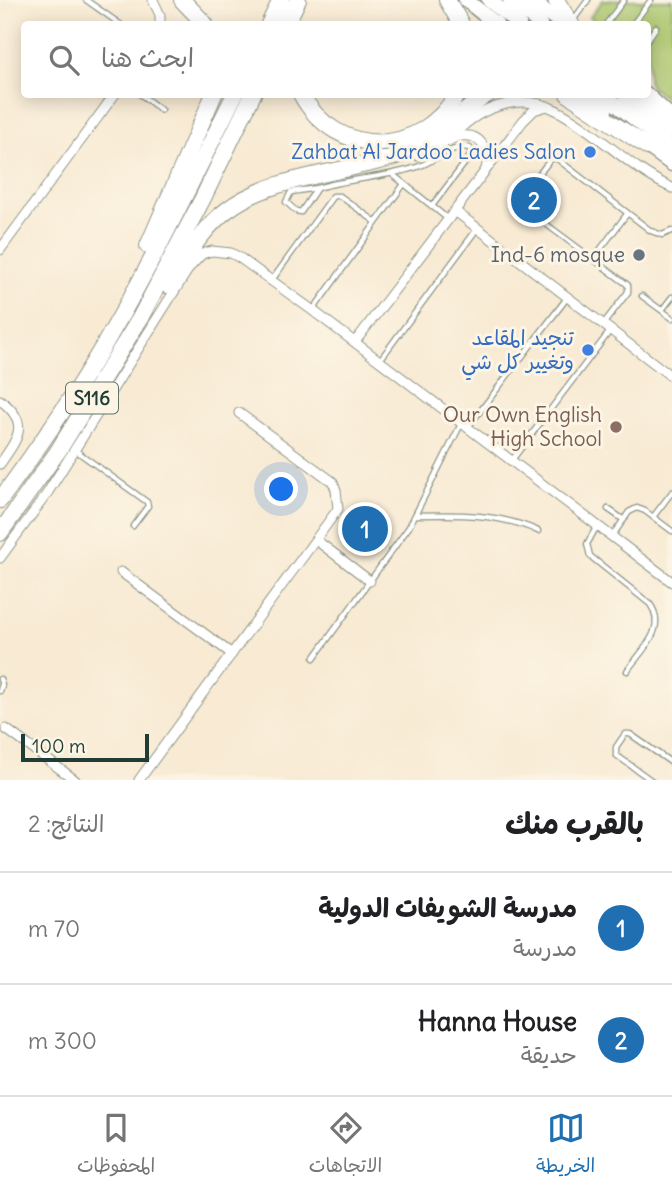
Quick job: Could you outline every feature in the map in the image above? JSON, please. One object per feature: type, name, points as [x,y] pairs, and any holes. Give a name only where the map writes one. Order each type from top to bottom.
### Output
[{"type":"highway","points":[[182,0],[202,21]]},
{"type":"highway","points":[[270,21],[281,0]]},
{"type":"highway","points":[[447,0],[459,21]]},
{"type":"highway","points":[[556,0],[568,21]]},
{"type":"highway","points":[[288,21],[304,1]]},
{"type":"highway","points":[[299,21],[304,1]]},
{"type":"highway","points":[[128,303],[130,286],[212,98]]},
{"type":"highway","name":"S116","points":[[0,533],[58,451],[139,320],[165,252],[233,98]]},
{"type":"highway","name":"S116","points":[[0,500],[77,390],[128,303],[203,198],[251,98]]},
{"type":"highway","points":[[304,98],[311,110],[333,130],[346,137],[374,143],[402,140],[428,128],[449,108],[455,98]]},
{"type":"highway","points":[[139,320],[203,234],[227,210],[249,196],[273,186],[351,168],[428,143],[482,98]]},
{"type":"highway","points":[[574,98],[648,147]]},
{"type":"main road","points":[[466,0],[492,21]]},
{"type":"main road","points":[[489,0],[515,21]]},
{"type":"main road","points":[[510,0],[536,21]]},
{"type":"main road","points":[[531,0],[558,21]]},
{"type":"main road","points":[[589,98],[672,164]]},
{"type":"main road","points":[[608,98],[672,148]]},
{"type":"main road","points":[[630,98],[672,131]]},
{"type":"main road","points":[[650,98],[672,118]]},
{"type":"street","points":[[153,0],[160,21]]},
{"type":"street","points":[[0,250],[112,98]]},
{"type":"street","points":[[450,140],[466,123],[498,105],[522,102],[547,106],[557,110],[672,188]]},
{"type":"street","points":[[355,342],[528,115],[547,106]]},
{"type":"street","points":[[351,168],[399,162],[463,135],[481,142],[485,148],[488,161],[483,173]]},
{"type":"street","points":[[452,215],[477,228],[672,377]]},
{"type":"street","points":[[0,558],[46,495],[195,260],[212,251],[231,253],[271,280],[672,582]]},
{"type":"street","points":[[0,400],[14,411],[19,427],[15,441],[0,464]]},
{"type":"street","points":[[139,780],[337,513],[335,485],[239,412]]},
{"type":"street","points":[[316,540],[370,581]]},
{"type":"street","points":[[121,572],[232,654]]},
{"type":"street","points":[[6,729],[75,780]]},
{"type":"lane","points":[[86,0],[116,21]]},
{"type":"lane","points":[[572,21],[588,0]]},
{"type":"lane","points":[[609,21],[624,0]]},
{"type":"lane","points":[[635,21],[651,0]]},
{"type":"lane","points":[[651,34],[656,27]]},
{"type":"lane","points":[[145,98],[161,110]]},
{"type":"lane","points":[[317,188],[301,212],[296,211],[286,201],[291,192],[392,174],[430,162],[460,147],[470,148],[471,155],[432,206]]},
{"type":"lane","points":[[511,461],[607,327],[629,287],[523,207],[523,195],[550,160],[556,158],[656,234],[668,234],[672,231]]},
{"type":"lane","points":[[392,174],[432,206],[452,215]]},
{"type":"lane","points":[[312,310],[404,184]]},
{"type":"lane","points":[[271,280],[333,196],[340,196],[376,222]]},
{"type":"lane","points":[[593,259],[627,214]]},
{"type":"lane","points":[[379,361],[477,228]]},
{"type":"lane","points":[[642,296],[672,318]]},
{"type":"lane","points":[[314,658],[416,515],[441,459],[464,426],[567,297]]},
{"type":"lane","points":[[662,310],[672,297]]},
{"type":"lane","points":[[75,450],[147,502],[148,506],[133,526]]},
{"type":"lane","points":[[653,517],[672,492]]},
{"type":"lane","points":[[612,537],[632,509],[637,508],[672,531]]},
{"type":"lane","points":[[608,509],[624,520]]},
{"type":"lane","points":[[416,515],[481,515],[510,520],[538,531]]},
{"type":"lane","points":[[597,526],[587,544],[590,556],[650,604],[656,615],[654,633],[626,671]]},
{"type":"lane","points":[[0,679],[0,691]]},
{"type":"lane","points":[[651,780],[614,752],[625,734],[630,734],[672,763]]},
{"type":"green space","points":[[603,0],[672,0],[672,103],[651,87],[651,21],[595,21],[590,17]]},
{"type":"place","name":"Zahbat Al Jardoo Ladies Salon","points":[[590,152]]},
{"type":"place","name":"Hanna House","points":[[534,200]]},
{"type":"place","name":"Ind-6 mosque","points":[[639,255]]},
{"type":"place","name":"تنجيد المقاعد وتغيير كل شي","points":[[588,350]]},
{"type":"place","name":"Our Own English High School","points":[[616,427]]},
{"type":"place","name":"مدرسة الشويفات الدولية","points":[[365,529]]}]
